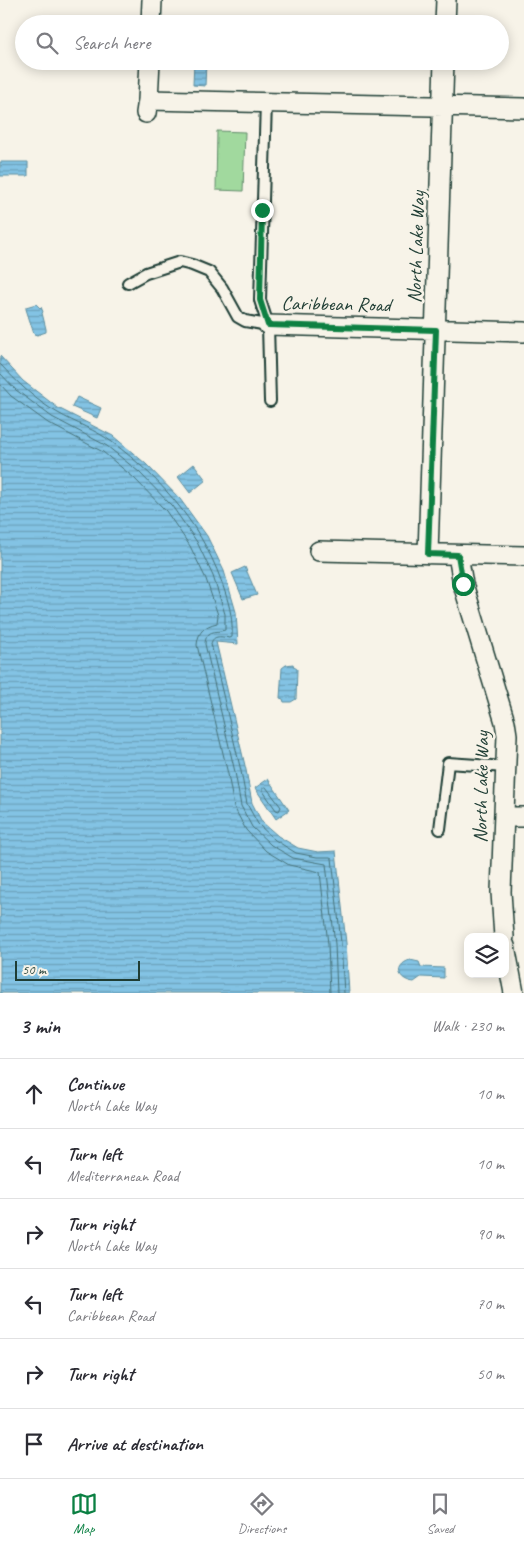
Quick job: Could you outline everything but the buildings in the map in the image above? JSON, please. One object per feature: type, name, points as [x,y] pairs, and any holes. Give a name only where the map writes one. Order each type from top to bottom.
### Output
[{"type":"street","points":[[151,15],[152,0]]},
{"type":"street","points":[[445,15],[446,0]]},
{"type":"street","points":[[149,70],[147,106],[266,102],[524,108]]},
{"type":"street","name":"North Lake Way","points":[[428,554],[444,70]]},
{"type":"street","name":"Caribbean Road","points":[[268,325],[524,332]]},
{"type":"street","points":[[319,551],[524,556]]},
{"type":"street","name":"North Lake Way","points":[[458,555],[463,584],[505,722],[507,736],[501,892],[504,933]]},
{"type":"street","points":[[504,817],[524,817]]},
{"type":"street","points":[[509,959],[516,983]]},
{"type":"lane","points":[[266,102],[260,300],[268,325],[270,401]]},
{"type":"lane","points":[[128,283],[146,273],[180,262],[192,265],[209,272],[222,288],[238,317],[245,321],[268,325]]},
{"type":"lane","points":[[440,829],[448,763],[506,767]]},
{"type":"green space","points":[[217,131],[245,132],[243,191],[216,190]]},
{"type":"water","points":[[194,70],[206,70],[205,86],[193,85]]},
{"type":"water","points":[[0,162],[28,162],[28,176],[0,176]]},
{"type":"water","points":[[36,304],[41,307],[43,312],[46,329],[46,332],[37,335],[34,334],[26,309],[26,307]]},
{"type":"water","points":[[0,356],[23,381],[58,408],[113,436],[146,464],[180,499],[207,536],[224,571],[236,612],[238,644],[216,642],[252,803],[262,822],[278,836],[298,848],[318,852],[336,851],[346,943],[349,993],[0,993]]},
{"type":"water","points":[[77,397],[101,408],[97,418],[72,407]]},
{"type":"water","points":[[194,464],[206,480],[190,493],[178,477]]},
{"type":"water","points":[[245,567],[257,595],[243,599],[232,573]]},
{"type":"water","points":[[293,664],[297,669],[296,699],[291,702],[284,702],[280,698],[282,668]]},
{"type":"water","points":[[268,779],[289,810],[276,819],[255,788]]},
{"type":"water","points":[[410,960],[419,962],[421,967],[444,968],[444,978],[421,977],[414,982],[408,981],[401,975],[400,969],[401,965]]},
{"type":"route","points":[[262,210],[260,300],[268,325],[436,330],[428,554],[458,555],[463,584]]}]
